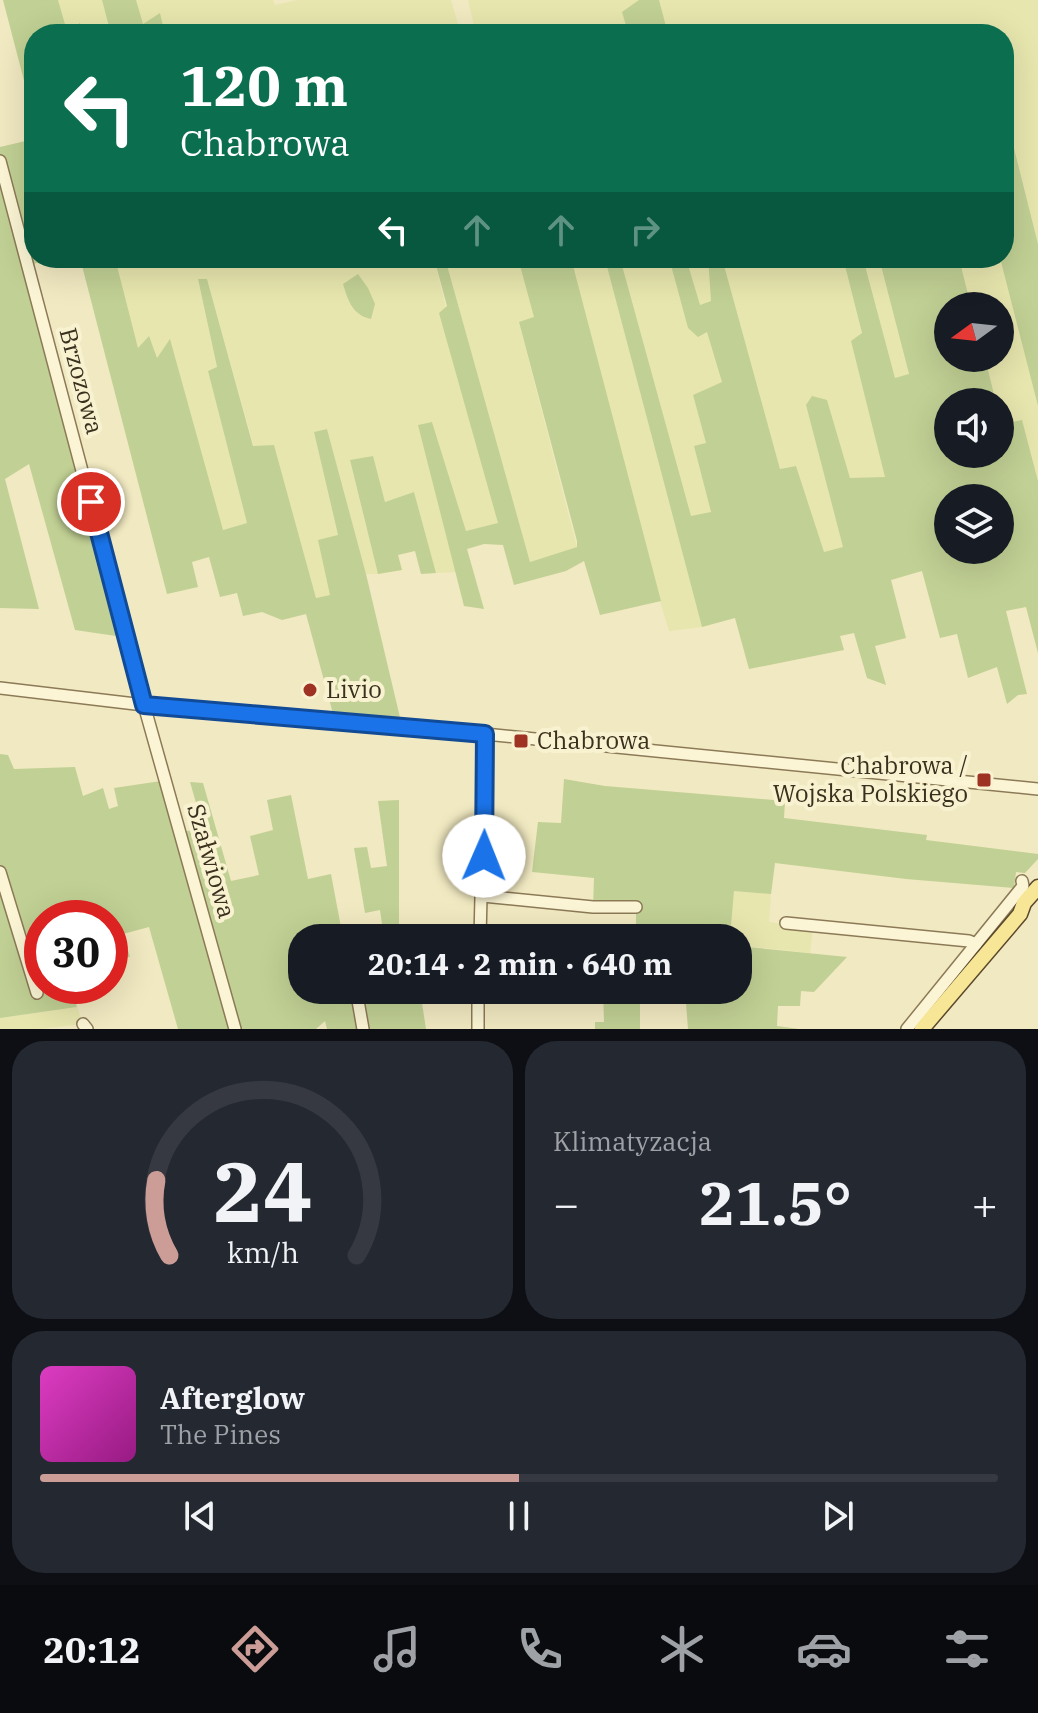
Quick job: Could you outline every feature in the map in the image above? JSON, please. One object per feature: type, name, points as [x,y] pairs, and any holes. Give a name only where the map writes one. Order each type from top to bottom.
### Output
[{"type":"main road","points":[[922,1029],[1020,914],[1024,903],[1038,887]]},
{"type":"street","name":"Brzozowa","points":[[0,161],[24,252]]},
{"type":"street","name":"Brzozowa","points":[[28,268],[144,705]]},
{"type":"street","points":[[0,688],[144,705],[485,734],[1038,789]]},
{"type":"street","name":"Szałwiowa","points":[[144,705],[235,1029]]},
{"type":"street","points":[[481,924],[485,734]]},
{"type":"street","points":[[0,872],[24,950]]},
{"type":"street","points":[[907,1029],[1023,886],[1022,881]]},
{"type":"street","points":[[483,896],[593,907],[636,907]]},
{"type":"street","points":[[786,923],[976,944]]},
{"type":"street","points":[[359,1004],[363,1029]]},
{"type":"street","points":[[478,1004],[478,1029]]},
{"type":"green space","points":[[3,0],[58,0],[65,24],[24,24],[24,81]]},
{"type":"green space","points":[[58,0],[273,0],[275,5],[297,0],[451,0],[458,24],[80,24],[65,24]]},
{"type":"green space","points":[[102,0],[136,0],[143,24],[108,24]]},
{"type":"green space","points":[[468,0],[1038,0],[1038,244],[1014,148],[1014,24],[474,24]]},
{"type":"green space","points":[[639,0],[659,0],[665,24],[626,24],[622,12]]},
{"type":"green space","points":[[160,13],[163,24],[143,24]]},
{"type":"green space","points":[[24,141],[24,268],[30,268],[184,832],[203,827],[190,782],[203,783],[231,881],[259,875],[250,836],[273,830],[267,800],[291,795],[308,879],[331,874],[340,924],[288,924],[288,1004],[422,1004],[426,1029],[327,1029],[325,1021],[316,1029],[178,1029],[149,927],[128,933],[128,900],[24,900],[24,1004],[76,1004],[77,1007],[0,1018],[0,754],[8,755],[14,769],[75,767],[83,796],[103,788],[109,809],[118,806],[114,788],[161,781],[123,637],[75,630],[29,464],[5,479],[39,609],[0,608],[0,147]]},
{"type":"green space","points":[[1014,148],[1038,244],[1038,406],[1014,313],[1014,292],[1009,292],[1003,268],[1014,268]]},
{"type":"green space","points":[[83,268],[118,268],[138,348],[149,336],[157,358],[170,339],[223,530],[247,523],[208,371],[217,367],[198,279],[207,279],[253,446],[274,445],[316,598],[330,595],[318,540],[338,535],[314,432],[327,429],[402,726],[335,721],[306,614],[282,620],[262,612],[243,616],[237,593],[220,597],[209,557],[192,562],[198,587],[167,594]]},
{"type":"green space","points":[[118,268],[436,268],[498,524],[466,531],[432,422],[419,425],[456,572],[436,573],[414,492],[385,502],[372,456],[350,461],[378,574],[366,574],[327,429],[314,432],[338,536],[330,595],[316,598],[274,445],[254,447],[207,279],[198,280],[217,368],[208,371],[247,523],[222,530],[170,340],[156,359],[148,337],[138,349]]},
{"type":"green space","points":[[437,268],[448,268],[530,562],[577,547],[577,541],[519,322],[534,317],[521,268],[574,268],[661,601],[600,615],[584,561],[566,571],[514,585],[503,545],[484,544],[467,549],[484,609],[464,606],[418,425],[432,422],[466,531],[498,523],[439,313],[447,306]]},
{"type":"green space","points":[[448,268],[607,268],[702,627],[669,631],[660,601],[615,611],[534,318],[519,323],[577,547],[530,562]]},
{"type":"green space","points":[[607,268],[623,268],[691,516],[711,512],[694,446],[706,443],[693,395],[722,382],[707,332],[698,337],[688,328],[672,268],[689,268],[700,305],[711,301],[709,268],[725,268],[780,469],[796,466],[824,552],[843,547],[806,405],[812,396],[827,400],[850,478],[885,477],[851,341],[862,333],[846,268],[866,268],[895,378],[909,374],[882,268],[962,268],[968,292],[934,292],[934,372],[988,372],[992,388],[934,388],[934,468],[1014,468],[1014,422],[1022,420],[1038,481],[1038,653],[1026,607],[1006,611],[1027,694],[1018,695],[1007,704],[997,667],[968,678],[957,634],[940,638],[922,571],[891,580],[906,638],[875,646],[886,685],[867,678],[854,633],[840,636],[844,650],[749,669],[735,618],[702,627]]},
{"type":"green space","points":[[623,268],[672,268],[688,328],[698,336],[707,332],[723,382],[693,395],[706,443],[695,447],[711,513],[691,517]]},
{"type":"green space","points":[[689,268],[709,268],[711,301],[699,305]]},
{"type":"green space","points":[[725,268],[846,268],[862,334],[851,341],[886,478],[850,478],[827,400],[806,405],[843,547],[823,553],[796,466],[780,469]]},
{"type":"green space","points":[[866,268],[882,268],[909,375],[895,378]]},
{"type":"green space","points":[[962,268],[1003,268],[1009,292],[968,292]]},
{"type":"green space","points":[[358,274],[375,304],[371,319],[355,310],[343,284]]},
{"type":"green space","points":[[1014,313],[1038,406],[1038,481],[1022,421],[1014,422],[1014,388],[992,388],[988,372],[1014,372]]},
{"type":"green space","points":[[373,456],[385,502],[414,492],[436,573],[421,574],[415,551],[398,555],[402,570],[378,574],[350,460]]},
{"type":"green space","points":[[564,779],[605,786],[785,801],[784,818],[927,835],[926,840],[1038,854],[1038,859],[1025,873],[1016,872],[1014,888],[775,863],[771,894],[734,891],[731,924],[636,924],[636,907],[593,907],[594,878],[532,872],[538,822],[561,823]]},
{"type":"green space","points":[[399,800],[399,924],[382,924],[380,910],[365,913],[354,848],[367,847],[371,868],[387,866],[378,801]]},
{"type":"green space","points":[[734,890],[771,894],[769,922],[813,928],[810,953],[752,947],[752,924],[731,924]]},
{"type":"green space","points":[[752,947],[847,957],[814,992],[801,991],[800,1006],[778,1006],[777,1026],[799,1029],[688,1029],[686,1004],[752,1004]]},
{"type":"green space","points":[[603,1004],[640,1004],[640,1029],[595,1029],[595,1022],[604,1022]]},
{"type":"green space","points":[[77,1007],[83,1024],[40,1029],[0,1029],[0,1018]]},
{"type":"place","name":"Livio","points":[[310,690]]},
{"type":"place","name":"Chabrowa","points":[[521,741]]},
{"type":"place","name":"Chabrowa / Wojska Polskiego","points":[[984,780]]},
{"type":"route","points":[[91,502],[144,705],[485,734],[484,856]]}]
